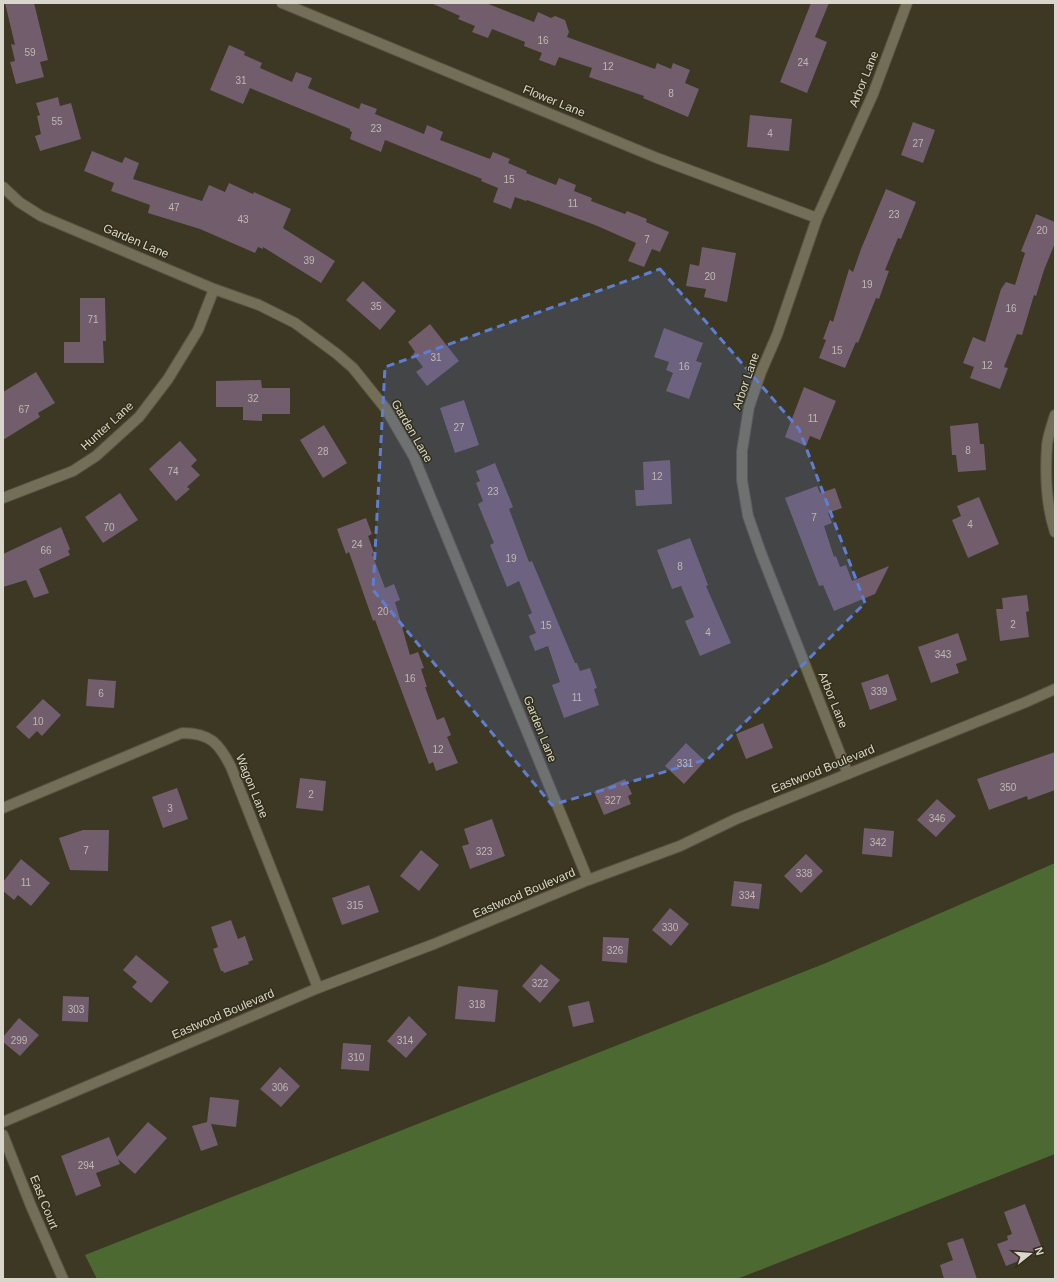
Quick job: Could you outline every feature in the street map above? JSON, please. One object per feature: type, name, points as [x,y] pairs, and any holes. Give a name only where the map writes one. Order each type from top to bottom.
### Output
[{"type":"street","name":"Flower Lane","points":[[282,3],[657,158],[817,218]]},
{"type":"street","name":"Arbor Lane","points":[[848,774],[761,553],[748,516],[742,480],[742,451],[749,407],[760,372],[777,335],[817,218],[873,94],[907,3]]},
{"type":"street","name":"Garden Lane","points":[[3,187],[19,202],[41,216],[214,289],[259,305],[295,323],[337,354],[353,368],[386,409],[414,457],[588,880]]},
{"type":"street","name":"Hunter Lane","points":[[3,498],[73,471],[96,456],[138,417],[168,379],[198,330],[214,289]]},
{"type":"street","points":[[1055,415],[1047,444],[1047,484],[1050,518],[1055,532]]},
{"type":"street","name":"Eastwood Boulevard","points":[[3,1122],[318,988],[434,944],[588,880],[680,846],[736,818],[1055,689]]},
{"type":"street","name":"Wagon Lane","points":[[3,808],[182,733],[196,733],[207,736],[224,752],[231,767],[318,988]]},
{"type":"street","name":"East Court","points":[[3,1135],[31,1206],[63,1279]]},
{"type":"highlighted area","points":[[660,269],[799,429],[865,603],[708,759],[552,805],[373,590],[385,367]]},
{"type":"green space","points":[[1055,863],[1055,1154],[737,1279],[97,1279],[85,1255],[826,963]]},
{"type":"building","points":[[5,3],[34,3],[48,60],[40,62],[44,77],[16,84],[10,62],[15,61],[11,44],[15,45]]},
{"type":"building","points":[[431,3],[486,3],[534,22],[538,12],[551,18],[555,16],[565,20],[569,32],[567,37],[655,69],[657,63],[671,69],[673,63],[690,70],[685,83],[699,89],[688,117],[643,98],[644,96],[589,77],[592,68],[559,57],[555,66],[539,60],[542,53],[524,46],[525,42],[492,29],[488,38],[472,32],[475,26],[458,19],[460,16]]},
{"type":"building","points":[[811,3],[829,3],[815,37],[827,42],[807,93],[780,82]]},
{"type":"building","points":[[229,45],[245,52],[244,55],[262,63],[260,68],[292,82],[296,72],[312,78],[308,88],[359,109],[361,103],[377,109],[375,114],[424,134],[427,125],[443,132],[440,140],[490,159],[493,152],[510,159],[508,163],[527,171],[526,173],[556,185],[559,178],[576,185],[574,191],[592,198],[591,201],[625,214],[627,211],[647,219],[646,222],[669,232],[660,252],[652,249],[644,267],[628,261],[636,243],[595,225],[515,197],[511,209],[493,202],[498,188],[481,181],[482,179],[385,140],[381,152],[350,139],[352,132],[350,129],[250,88],[243,104],[210,90]]},
{"type":"building","points":[[58,97],[60,106],[71,103],[81,139],[40,151],[35,136],[41,134],[37,116],[40,115],[36,103]]},
{"type":"building","points":[[750,115],[792,119],[789,151],[747,147]]},
{"type":"building","points":[[913,122],[935,130],[923,163],[901,155]]},
{"type":"building","points":[[92,151],[122,163],[125,157],[139,163],[133,179],[202,201],[209,185],[225,192],[229,183],[253,194],[254,192],[291,209],[283,228],[335,261],[321,283],[263,247],[263,249],[258,247],[255,253],[200,229],[148,213],[150,205],[111,191],[114,183],[84,171]]},
{"type":"building","points":[[886,189],[916,202],[901,239],[898,238],[885,270],[889,271],[879,299],[876,298],[858,343],[856,342],[845,368],[819,358],[826,340],[823,339],[830,320],[833,322],[849,269],[853,272]]},
{"type":"building","points":[[1036,214],[1055,222],[1055,243],[1044,270],[1036,296],[1034,295],[1022,335],[1017,334],[1004,367],[1008,368],[1000,389],[970,378],[974,367],[963,363],[973,337],[985,342],[1001,289],[1006,282],[1015,285],[1025,253],[1021,251]]},
{"type":"building","points":[[702,247],[736,253],[727,302],[704,297],[706,289],[686,286],[690,264],[699,266]]},
{"type":"building","points":[[363,281],[396,311],[380,330],[346,300]]},
{"type":"building","points":[[80,298],[105,298],[106,341],[103,341],[104,363],[64,363],[64,342],[80,342]]},
{"type":"building","points":[[430,324],[459,361],[427,386],[416,372],[423,367],[413,354],[415,352],[408,342]]},
{"type":"building","points":[[664,328],[703,343],[696,361],[702,363],[689,399],[666,391],[673,373],[666,370],[669,362],[654,357]]},
{"type":"building","points":[[36,372],[55,403],[38,413],[40,417],[3,440],[3,392]]},
{"type":"building","points":[[261,380],[262,388],[290,388],[290,414],[262,414],[262,421],[243,420],[243,407],[216,407],[216,381]]},
{"type":"building","points":[[804,387],[836,401],[820,440],[810,436],[806,446],[785,437]]},
{"type":"building","points":[[464,400],[479,445],[455,453],[440,408]]},
{"type":"building","points":[[978,423],[980,444],[984,444],[986,470],[958,472],[956,455],[952,455],[950,426]]},
{"type":"building","points":[[324,425],[347,463],[323,478],[300,440]]},
{"type":"building","points":[[180,441],[197,460],[191,466],[200,475],[187,487],[190,489],[176,501],[149,469]]},
{"type":"building","points":[[670,460],[672,504],[636,506],[635,490],[644,490],[643,462]]},
{"type":"building","points":[[495,463],[513,507],[509,509],[529,562],[532,561],[575,663],[577,663],[580,671],[590,668],[597,688],[594,689],[599,705],[564,718],[552,685],[560,682],[548,646],[535,651],[529,636],[536,633],[528,615],[532,613],[519,581],[507,587],[490,545],[494,543],[478,504],[483,501],[476,483],[480,481],[476,471]]},
{"type":"building","points":[[817,486],[820,493],[835,488],[842,508],[828,513],[832,523],[824,526],[834,557],[836,556],[840,567],[846,565],[852,581],[889,566],[875,594],[834,611],[823,585],[819,586],[785,498]]},
{"type":"building","points":[[120,493],[138,520],[103,543],[85,517]]},
{"type":"building","points":[[979,497],[999,544],[968,558],[952,520],[961,516],[957,506]]},
{"type":"building","points":[[366,518],[372,534],[368,536],[374,553],[372,554],[385,588],[394,584],[400,600],[395,602],[410,655],[418,652],[424,668],[421,669],[427,687],[425,687],[437,720],[444,717],[451,735],[447,737],[458,763],[436,771],[433,762],[429,764],[375,620],[373,621],[349,552],[346,554],[337,529]]},
{"type":"building","points":[[61,527],[70,549],[68,551],[70,555],[39,569],[49,593],[34,598],[26,580],[3,587],[3,554]]},
{"type":"building","points":[[690,538],[708,585],[706,586],[731,643],[700,656],[685,621],[694,617],[681,586],[672,589],[657,550]]},
{"type":"building","points":[[1027,595],[1029,611],[1026,612],[1029,637],[1000,641],[996,609],[1003,609],[1002,598]]},
{"type":"building","points":[[958,633],[967,660],[956,664],[959,673],[931,683],[918,647]]},
{"type":"building","points":[[888,674],[897,700],[870,710],[861,683]]},
{"type":"building","points":[[88,679],[116,681],[114,708],[86,706]]},
{"type":"building","points":[[43,699],[61,715],[42,736],[37,731],[29,739],[16,727]]},
{"type":"building","points":[[763,723],[773,748],[746,759],[736,734]]},
{"type":"building","points":[[686,743],[705,761],[684,784],[665,766]]},
{"type":"building","points":[[1055,752],[1055,790],[1028,800],[1027,796],[989,810],[977,779]]},
{"type":"building","points":[[300,778],[326,781],[323,811],[296,808]]},
{"type":"building","points":[[625,779],[632,794],[628,796],[631,804],[604,815],[594,792]]},
{"type":"building","points":[[177,788],[188,819],[163,828],[152,797]]},
{"type":"building","points":[[937,799],[956,816],[936,837],[917,820]]},
{"type":"building","points":[[492,819],[505,856],[470,869],[462,846],[469,844],[464,829]]},
{"type":"building","points":[[864,828],[894,831],[892,857],[862,854]]},
{"type":"building","points":[[83,830],[109,830],[108,871],[70,870],[59,838]]},
{"type":"building","points":[[421,850],[439,865],[419,891],[400,876]]},
{"type":"building","points":[[806,854],[823,871],[801,893],[784,876]]},
{"type":"building","points":[[21,859],[50,883],[31,906],[18,895],[14,900],[3,891],[3,882]]},
{"type":"building","points":[[734,881],[762,884],[759,909],[731,906]]},
{"type":"building","points":[[369,885],[379,912],[342,925],[332,898]]},
{"type":"building","points":[[670,908],[689,924],[671,946],[652,930]]},
{"type":"building","points":[[231,920],[238,939],[245,936],[253,960],[248,962],[249,964],[224,973],[221,971],[213,949],[218,947],[211,927]]},
{"type":"building","points":[[603,937],[629,938],[627,963],[602,961]]},
{"type":"building","points":[[136,955],[169,982],[151,1003],[132,987],[137,982],[123,970]]},
{"type":"building","points":[[541,964],[560,980],[540,1003],[522,986]]},
{"type":"building","points":[[458,986],[498,990],[495,1022],[455,1019]]},
{"type":"building","points":[[63,996],[89,997],[88,1022],[62,1021]]},
{"type":"building","points":[[589,1001],[594,1022],[573,1027],[568,1006]]},
{"type":"building","points":[[409,1016],[427,1034],[406,1058],[387,1041]]},
{"type":"building","points":[[19,1018],[39,1035],[20,1056],[3,1042],[3,1037]]},
{"type":"building","points":[[343,1043],[371,1045],[369,1071],[341,1069]]},
{"type":"building","points":[[280,1067],[300,1086],[281,1107],[260,1089]]},
{"type":"building","points":[[210,1097],[239,1100],[236,1127],[211,1124],[218,1145],[201,1151],[192,1126],[207,1122]]},
{"type":"building","points":[[148,1122],[167,1138],[135,1174],[118,1159],[120,1164],[96,1173],[101,1186],[76,1196],[61,1156],[109,1137],[117,1157]]},
{"type":"building","points":[[1025,1204],[1043,1251],[1006,1266],[997,1244],[1008,1240],[1007,1236],[1012,1234],[1004,1212]]},
{"type":"building","points":[[963,1238],[977,1279],[944,1279],[940,1265],[953,1260],[947,1243]]}]
